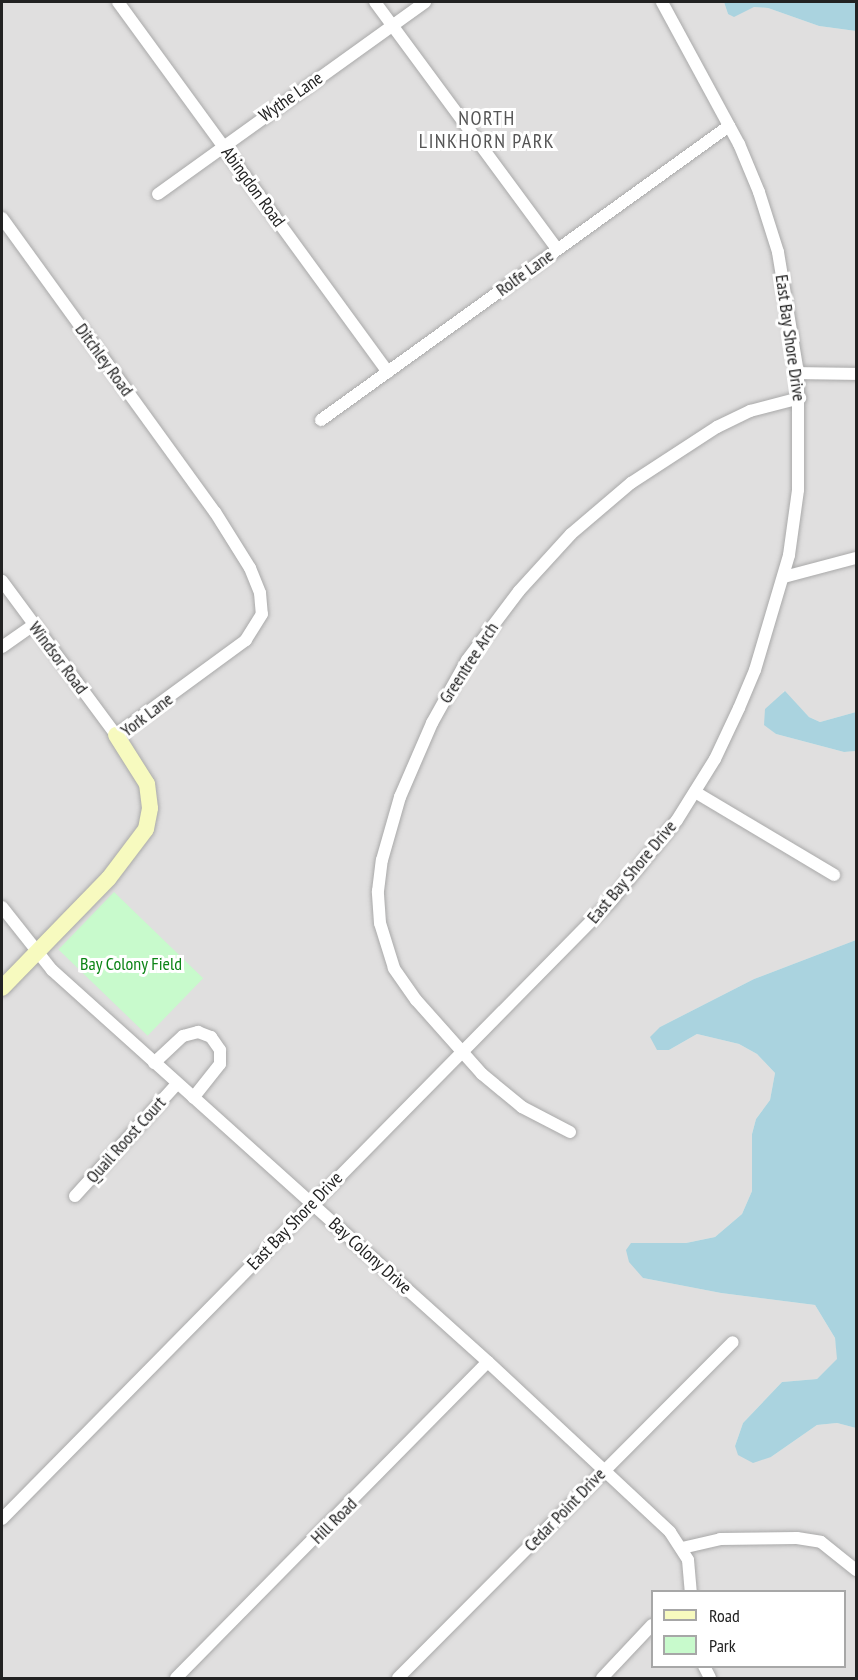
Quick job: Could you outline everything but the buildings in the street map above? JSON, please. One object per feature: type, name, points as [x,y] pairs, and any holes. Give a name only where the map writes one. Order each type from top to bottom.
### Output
[{"type":"street","name":"Abingdon Road","points":[[118,2],[388,372]]},
{"type":"street","points":[[375,2],[557,249]]},
{"type":"street","name":"Wythe Lane","points":[[158,194],[424,2]]},
{"type":"street","name":"East Bay Shore Drive","points":[[2,1519],[611,901],[651,854],[695,792],[715,759],[754,674],[784,577],[798,490],[800,398],[798,373],[771,230],[729,126],[662,2]]},
{"type":"street","name":"Rolfe Lane","points":[[321,420],[729,126]]},
{"type":"street","name":"Ditchley Road","points":[[2,218],[207,501]]},
{"type":"street","points":[[798,373],[856,374]]},
{"type":"street","name":"Greentree Arch","points":[[570,1132],[522,1107],[461,1051],[404,985],[386,946],[378,907],[382,860],[400,797],[448,691],[519,591],[598,510],[660,463],[729,420],[771,403],[800,398]]},
{"type":"street","name":"York Lane","points":[[2,988],[109,878],[146,829],[150,808],[147,784],[116,735],[246,640],[258,625],[262,608],[256,582],[207,501]]},
{"type":"street","points":[[784,577],[856,558]]},
{"type":"street","name":"Windsor Road","points":[[2,581],[116,735]]},
{"type":"street","points":[[2,647],[34,626]]},
{"type":"street","points":[[695,792],[834,875]]},
{"type":"street","name":"Bay Colony Drive","points":[[2,907],[36,952],[154,1063],[488,1362],[604,1470],[682,1548],[691,1573],[691,1590]]},
{"type":"street","points":[[154,1063],[190,1032],[211,1037],[220,1050],[220,1064],[193,1098]]},
{"type":"street","name":"Quail Roost Court","points":[[75,1196],[177,1084]]},
{"type":"street","name":"Cedar Point Drive","points":[[398,1678],[733,1342]]},
{"type":"street","name":"Hill Road","points":[[176,1678],[488,1362]]},
{"type":"street","points":[[682,1548],[720,1539],[797,1538],[821,1542],[856,1570]]},
{"type":"street","points":[[602,1678],[651,1626]]},
{"type":"shaded area","points":[[2,2],[724,2],[728,14],[754,7],[768,8],[819,26],[856,31],[856,712],[820,722],[809,717],[784,691],[764,724],[776,734],[844,752],[856,751],[856,940],[754,979],[660,1027],[669,1050],[697,1034],[739,1044],[757,1054],[775,1073],[770,1100],[756,1119],[752,1134],[752,1191],[742,1214],[715,1237],[686,1243],[631,1243],[643,1278],[721,1293],[815,1305],[835,1338],[838,1359],[817,1379],[782,1382],[743,1423],[735,1446],[771,1457],[817,1425],[837,1423],[856,1428],[856,1678],[2,1678]]},
{"type":"green space","name":"Bay Colony Field","points":[[114,892],[203,978],[148,1036],[58,950]]},
{"type":"water","points":[[724,2],[856,2],[856,31],[819,26],[768,8],[754,7],[734,17],[728,14]]},
{"type":"water","points":[[785,691],[809,717],[820,722],[856,712],[856,751],[844,752],[776,734],[764,725],[765,709]]},
{"type":"water","points":[[856,940],[856,1428],[837,1423],[817,1425],[771,1457],[753,1463],[738,1455],[735,1446],[743,1423],[782,1382],[817,1379],[837,1359],[835,1338],[815,1305],[721,1293],[643,1278],[629,1262],[626,1250],[631,1243],[686,1243],[715,1237],[742,1214],[752,1191],[752,1134],[756,1119],[770,1100],[775,1073],[757,1054],[739,1044],[697,1034],[669,1050],[657,1050],[650,1037],[660,1027],[754,979]]},
{"type":"district","name":"NORTH LINKHORN PARK","points":[[487,130]]}]
